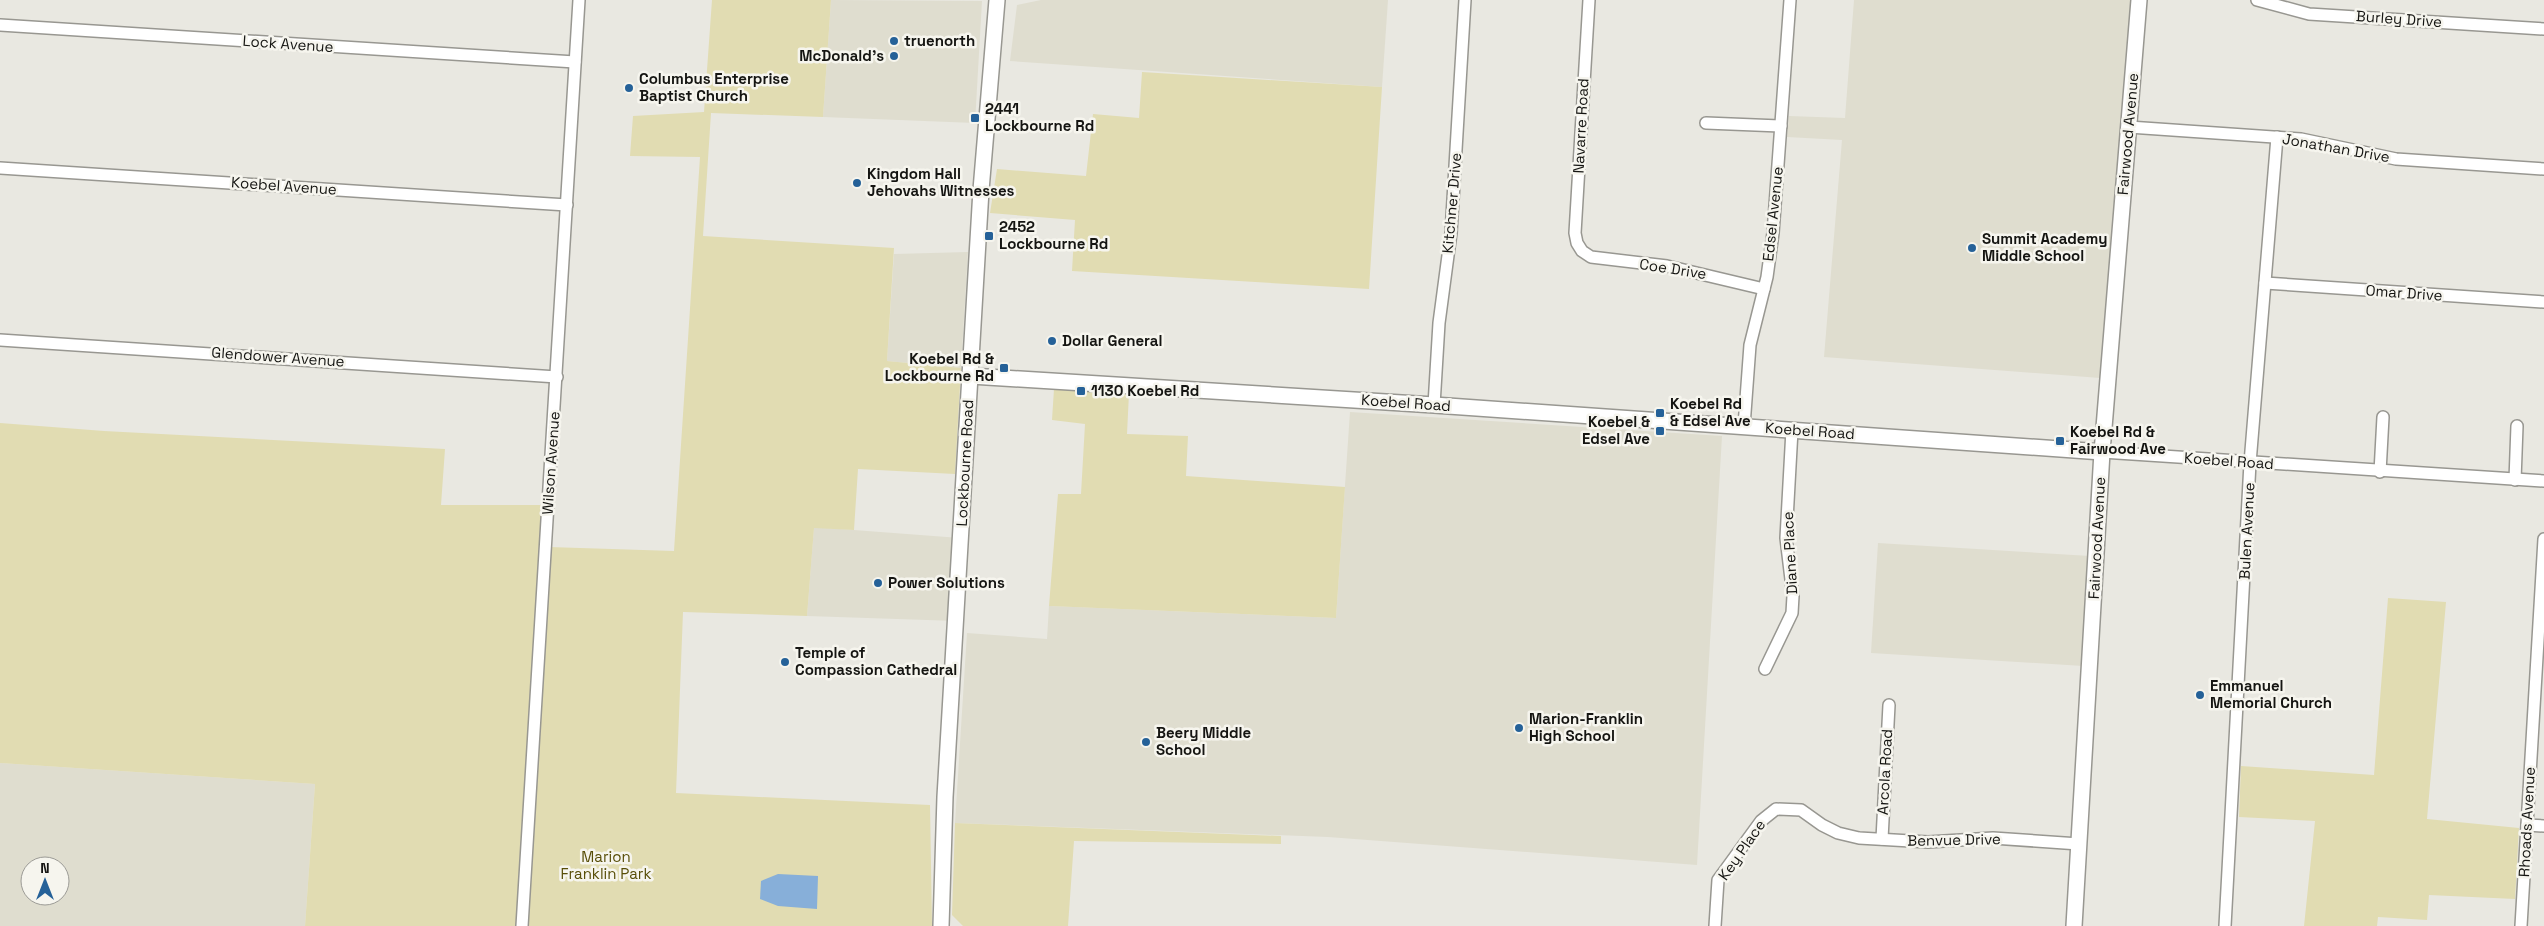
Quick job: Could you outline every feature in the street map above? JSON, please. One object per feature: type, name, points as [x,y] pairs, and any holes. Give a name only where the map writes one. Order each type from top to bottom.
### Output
[{"type":"street","name":"Wilson Avenue","points":[[522,926],[579,0]]},
{"type":"street","name":"Lockbourne Road","points":[[942,926],[944,806],[982,190],[997,0]]},
{"type":"street","name":"Kitchner Drive","points":[[1434,405],[1439,322],[1451,234],[1465,0]]},
{"type":"street","name":"Navarre Road","points":[[1582,251],[1577,243],[1575,233],[1589,0]]},
{"type":"street","name":"Edsel Avenue","points":[[1744,426],[1750,344],[1764,289],[1773,233],[1790,0]]},
{"type":"street","name":"Fairwood Avenue","points":[[2074,926],[2102,452],[2140,0]]},
{"type":"street","name":"Burley Drive","points":[[2257,0],[2309,14],[2544,29]]},
{"type":"street","name":"Lock Avenue","points":[[0,25],[576,62]]},
{"type":"street","points":[[1706,123],[1781,126]]},
{"type":"street","name":"Jonathan Drive","points":[[2129,127],[2277,137],[2332,144],[2396,159],[2544,169]]},
{"type":"street","name":"Bulen Avenue","points":[[2224,926],[2250,463],[2277,137]]},
{"type":"street","name":"Koebel Avenue","points":[[0,168],[567,205]]},
{"type":"street","name":"Coe Drive","points":[[1582,251],[1601,259],[1667,266],[1764,289]]},
{"type":"street","name":"Omar Drive","points":[[2265,284],[2544,302]]},
{"type":"street","name":"Glendower Avenue","points":[[0,340],[557,377]]},
{"type":"street","name":"Koebel Road","points":[[970,376],[1434,405],[2380,472],[2544,481]]},
{"type":"street","points":[[2380,472],[2383,417]]},
{"type":"street","points":[[2515,480],[2517,426]]},
{"type":"street","name":"Diane Place","points":[[1765,669],[1792,613],[1794,596],[1786,538],[1792,430]]},
{"type":"street","name":"Rhoads Avenue","points":[[2521,926],[2544,539]]},
{"type":"street","name":"Arcola Road","points":[[1882,839],[1889,705]]},
{"type":"street","name":"Benvue Drive","points":[[1776,809],[1801,810],[1822,825],[1838,833],[1859,838],[1928,842],[1993,838],[2079,844]]},
{"type":"street","name":"Key Place","points":[[1715,926],[1718,880],[1761,821],[1776,809]]},
{"type":"street","points":[[2527,825],[2544,826]]},
{"type":"shaded area","points":[[831,0],[982,1],[975,123],[823,117]]},
{"type":"shaded area","points":[[1041,0],[1388,0],[1382,87],[1010,61],[1017,5]]},
{"type":"shaded area","name":"Summit Academy Middle School","points":[[1854,0],[2132,0],[2100,378],[1824,357],[1842,140],[1787,137],[1789,116],[1845,118]]},
{"type":"shaded area","points":[[968,252],[961,368],[887,361],[894,254]]},
{"type":"shaded area","name":"Marion-Franklin High School","points":[[1350,412],[1722,436],[1697,865],[1328,837],[955,823],[967,633],[1047,639],[1049,606],[1336,618]]},
{"type":"shaded area","points":[[814,527],[960,538],[957,621],[807,616]]},
{"type":"shaded area","points":[[1878,543],[2090,556],[2083,666],[1871,653]]},
{"type":"shaded area","points":[[0,763],[315,784],[305,926],[0,926]]},
{"type":"green space","name":"Marion Franklin Park","points":[[712,0],[831,0],[823,117],[711,113],[703,236],[894,248],[887,361],[961,368],[955,474],[858,469],[854,530],[814,528],[807,616],[683,612],[676,793],[930,805],[932,926],[528,926],[549,547],[674,551],[700,157],[630,156],[633,116],[704,112]]},
{"type":"green space","points":[[1142,72],[1382,87],[1369,289],[1072,271],[1075,220],[990,213],[997,169],[1086,176],[1093,114],[1139,118]]},
{"type":"green space","points":[[1054,389],[1129,393],[1127,434],[1188,436],[1186,476],[1345,487],[1336,618],[1049,606],[1058,494],[1081,494],[1085,424],[1052,420]]},
{"type":"green space","points":[[0,423],[104,431],[445,449],[441,505],[543,505],[520,926],[305,926],[315,784],[0,763]]},
{"type":"green space","points":[[2388,598],[2446,602],[2427,819],[2519,828],[2515,899],[2429,895],[2427,920],[2378,917],[2377,926],[2304,926],[2315,821],[2239,817],[2241,766],[2374,775]]},
{"type":"green space","points":[[955,823],[1281,836],[1281,844],[1074,841],[1068,926],[963,926],[952,915]]},
{"type":"water","points":[[778,874],[818,876],[817,909],[778,906],[760,899],[761,881]]},
{"type":"place","name":"truenorth","points":[[894,41]]},
{"type":"place","name":"McDonald's","points":[[894,56]]},
{"type":"place","name":"Columbus Enterprise Baptist Church","points":[[629,88]]},
{"type":"place","name":"2441 Lockbourne Rd","points":[[975,118]]},
{"type":"place","name":"Kingdom Hall Jehovahs Witnesses","points":[[857,183]]},
{"type":"place","name":"2452 Lockbourne Rd","points":[[989,236]]},
{"type":"place","name":"Summit Academy Middle School","points":[[1972,248]]},
{"type":"place","name":"Dollar General","points":[[1052,341]]},
{"type":"place","name":"Koebel Rd & Lockbourne Rd","points":[[1004,368]]},
{"type":"place","name":"1130 Koebel Rd","points":[[1081,391]]},
{"type":"place","name":"Koebel Rd & Edsel Ave","points":[[1660,413]]},
{"type":"place","name":"Koebel & Edsel Ave","points":[[1660,431]]},
{"type":"place","name":"Koebel Rd & Fairwood Ave","points":[[2060,441]]},
{"type":"place","name":"Power Solutions","points":[[878,583]]},
{"type":"place","name":"Temple of Compassion Cathedral","points":[[785,662]]},
{"type":"place","name":"Emmanuel Memorial Church","points":[[2200,695]]},
{"type":"place","name":"Marion-Franklin High School","points":[[1519,728]]},
{"type":"place","name":"Beery Middle School","points":[[1146,742]]}]
